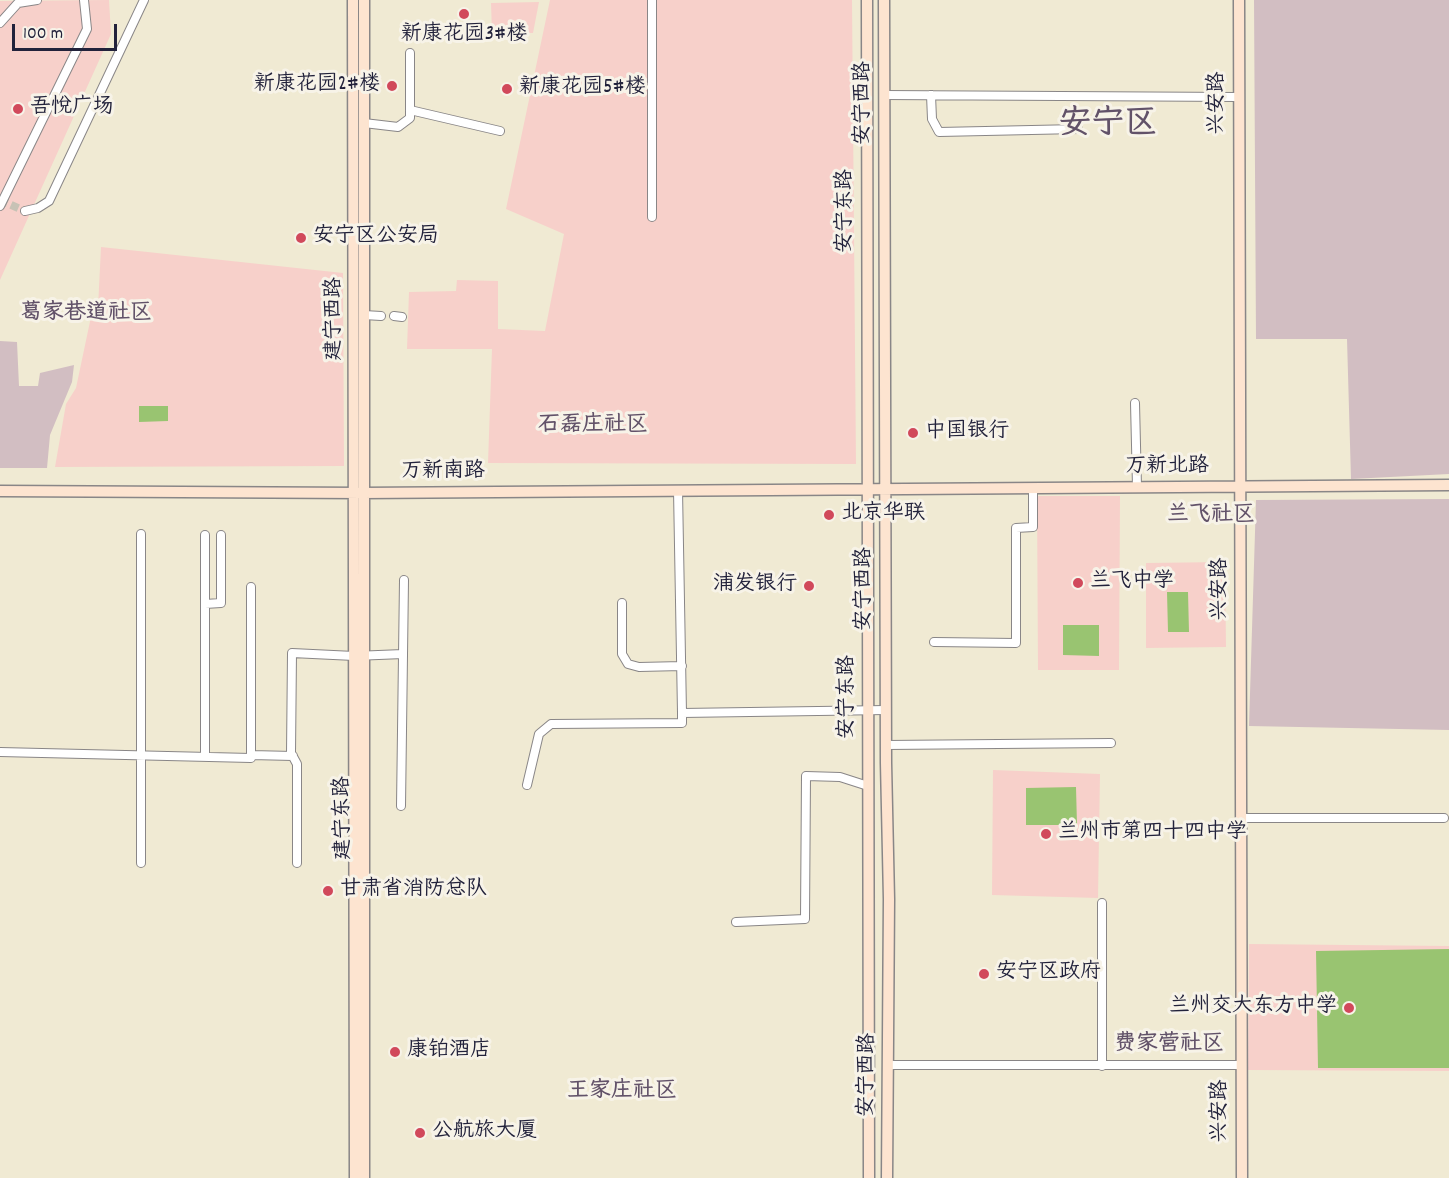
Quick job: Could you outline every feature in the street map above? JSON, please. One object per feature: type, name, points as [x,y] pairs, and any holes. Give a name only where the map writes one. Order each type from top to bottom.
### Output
[{"type":"main road","name":"建宁西路","points":[[353,0],[359,493]]},
{"type":"main road","name":"建宁西路","points":[[359,493],[364,315],[364,0]]},
{"type":"main road","name":"兴安路","points":[[1239,0],[1242,1178]]},
{"type":"main road","points":[[867,4],[884,5]]},
{"type":"main road","name":"安宁东路","points":[[867,4],[869,1178]]},
{"type":"main road","name":"安宁西路","points":[[884,5],[889,1065],[887,1178]]},
{"type":"main road","name":"万新北路","points":[[885,488],[1449,485]]},
{"type":"main road","name":"万新南路","points":[[0,491],[359,493],[885,488]]},
{"type":"main road","name":"建宁东路","points":[[356,1178],[359,493]]},
{"type":"main road","name":"建宁东路","points":[[358,656],[364,1178]]},
{"type":"street","points":[[0,23],[18,3],[37,0]]},
{"type":"street","points":[[0,206],[87,29],[84,0]]},
{"type":"street","points":[[25,211],[38,208],[49,201],[144,0]]},
{"type":"street","points":[[652,0],[652,217]]},
{"type":"street","points":[[364,123],[398,127],[410,118],[410,53]]},
{"type":"street","points":[[884,95],[1238,97]]},
{"type":"street","points":[[931,96],[932,119],[939,132],[1078,129]]},
{"type":"street","points":[[410,110],[500,131]]},
{"type":"street","points":[[364,315],[381,316]]},
{"type":"street","points":[[1135,403],[1137,487]]},
{"type":"street","points":[[934,642],[1016,643],[1016,528],[1033,527],[1033,488]]},
{"type":"street","points":[[527,785],[539,734],[551,724],[682,723],[678,490]]},
{"type":"street","points":[[141,534],[141,863]]},
{"type":"street","points":[[205,535],[205,757]]},
{"type":"street","points":[[205,604],[220,603],[220,535]]},
{"type":"street","points":[[401,806],[404,580]]},
{"type":"street","points":[[0,752],[251,759],[251,587]]},
{"type":"street","points":[[622,603],[622,654],[628,664],[639,667],[682,666]]},
{"type":"street","points":[[297,863],[297,764],[293,756],[292,653],[358,656],[403,654]]},
{"type":"street","points":[[682,713],[886,710]]},
{"type":"street","points":[[886,745],[1111,743]]},
{"type":"street","points":[[251,755],[293,756]]},
{"type":"street","points":[[736,922],[805,919],[806,776],[840,777],[868,786]]},
{"type":"street","points":[[1242,818],[1444,818]]},
{"type":"street","points":[[1102,903],[1102,1066]]},
{"type":"street","points":[[889,1065],[1242,1065]]},
{"type":"shaded area","points":[[109,0],[111,34],[0,280],[0,1]]},
{"type":"shaded area","points":[[550,0],[852,0],[856,464],[488,463],[492,349],[407,349],[409,292],[456,291],[457,280],[498,281],[498,329],[545,331],[564,234],[506,209]]},
{"type":"shaded area","points":[[1254,0],[1449,0],[1449,474],[1351,479],[1347,339],[1256,339]]},
{"type":"shaded area","points":[[539,2],[533,33],[492,33],[491,3]]},
{"type":"shaded area","points":[[101,247],[343,273],[344,466],[55,467],[66,404],[76,388],[92,312],[98,308]]},
{"type":"shaded area","points":[[0,341],[17,342],[19,386],[38,386],[40,373],[74,365],[72,382],[50,435],[47,468],[0,468]]},
{"type":"shaded area","name":"兰飞中学","points":[[1037,496],[1120,496],[1119,670],[1038,670]]},
{"type":"shaded area","points":[[1449,499],[1449,730],[1249,726],[1256,500]]},
{"type":"shaded area","points":[[1225,562],[1226,647],[1146,648],[1146,563]]},
{"type":"shaded area","name":"兰州市第四十四中学","points":[[993,770],[1100,774],[1098,898],[992,895]]},
{"type":"shaded area","name":"兰州交大东方中学","points":[[1249,944],[1449,946],[1449,1071],[1248,1070]]},
{"type":"green space","points":[[139,406],[168,406],[168,421],[139,422]]},
{"type":"green space","points":[[1167,592],[1188,592],[1189,632],[1168,632]]},
{"type":"green space","points":[[1063,625],[1099,625],[1099,656],[1063,655]]},
{"type":"green space","points":[[1076,787],[1077,825],[1026,825],[1026,788]]},
{"type":"green space","name":"兰州交大东方中学","points":[[1449,949],[1449,1068],[1318,1068],[1316,951]]},
{"type":"tunnel","points":[[0,200],[25,211]]},
{"type":"place","name":"新康花园3#楼","points":[[464,14]]},
{"type":"place","name":"新康花园2#楼","points":[[392,86]]},
{"type":"place","name":"新康花园5#楼","points":[[507,89]]},
{"type":"place","name":"吾悦广场","points":[[18,109]]},
{"type":"place","name":"安宁区公安局","points":[[301,238]]},
{"type":"place","name":"中国银行","points":[[913,433]]},
{"type":"place","name":"北京华联","points":[[829,515]]},
{"type":"place","name":"兰飞中学","points":[[1078,583]]},
{"type":"place","name":"浦发银行","points":[[809,586]]},
{"type":"place","name":"兰州市第四十四中学","points":[[1046,834]]},
{"type":"place","name":"甘肃省消防总队","points":[[328,891]]},
{"type":"place","name":"安宁区政府","points":[[984,974]]},
{"type":"place","name":"兰州交大东方中学","points":[[1349,1008]]},
{"type":"place","name":"康铂酒店","points":[[395,1052]]},
{"type":"place","name":"公航旅大厦","points":[[420,1133]]},
{"type":"district","name":"安宁区","points":[[1108,127]]},
{"type":"district","name":"葛家巷道社区","points":[[86,315]]},
{"type":"district","name":"石磊庄社区","points":[[593,427]]},
{"type":"district","name":"兰飞社区","points":[[1211,517]]},
{"type":"district","name":"费家营社区","points":[[1169,1046]]},
{"type":"district","name":"王家庄社区","points":[[622,1093]]}]
